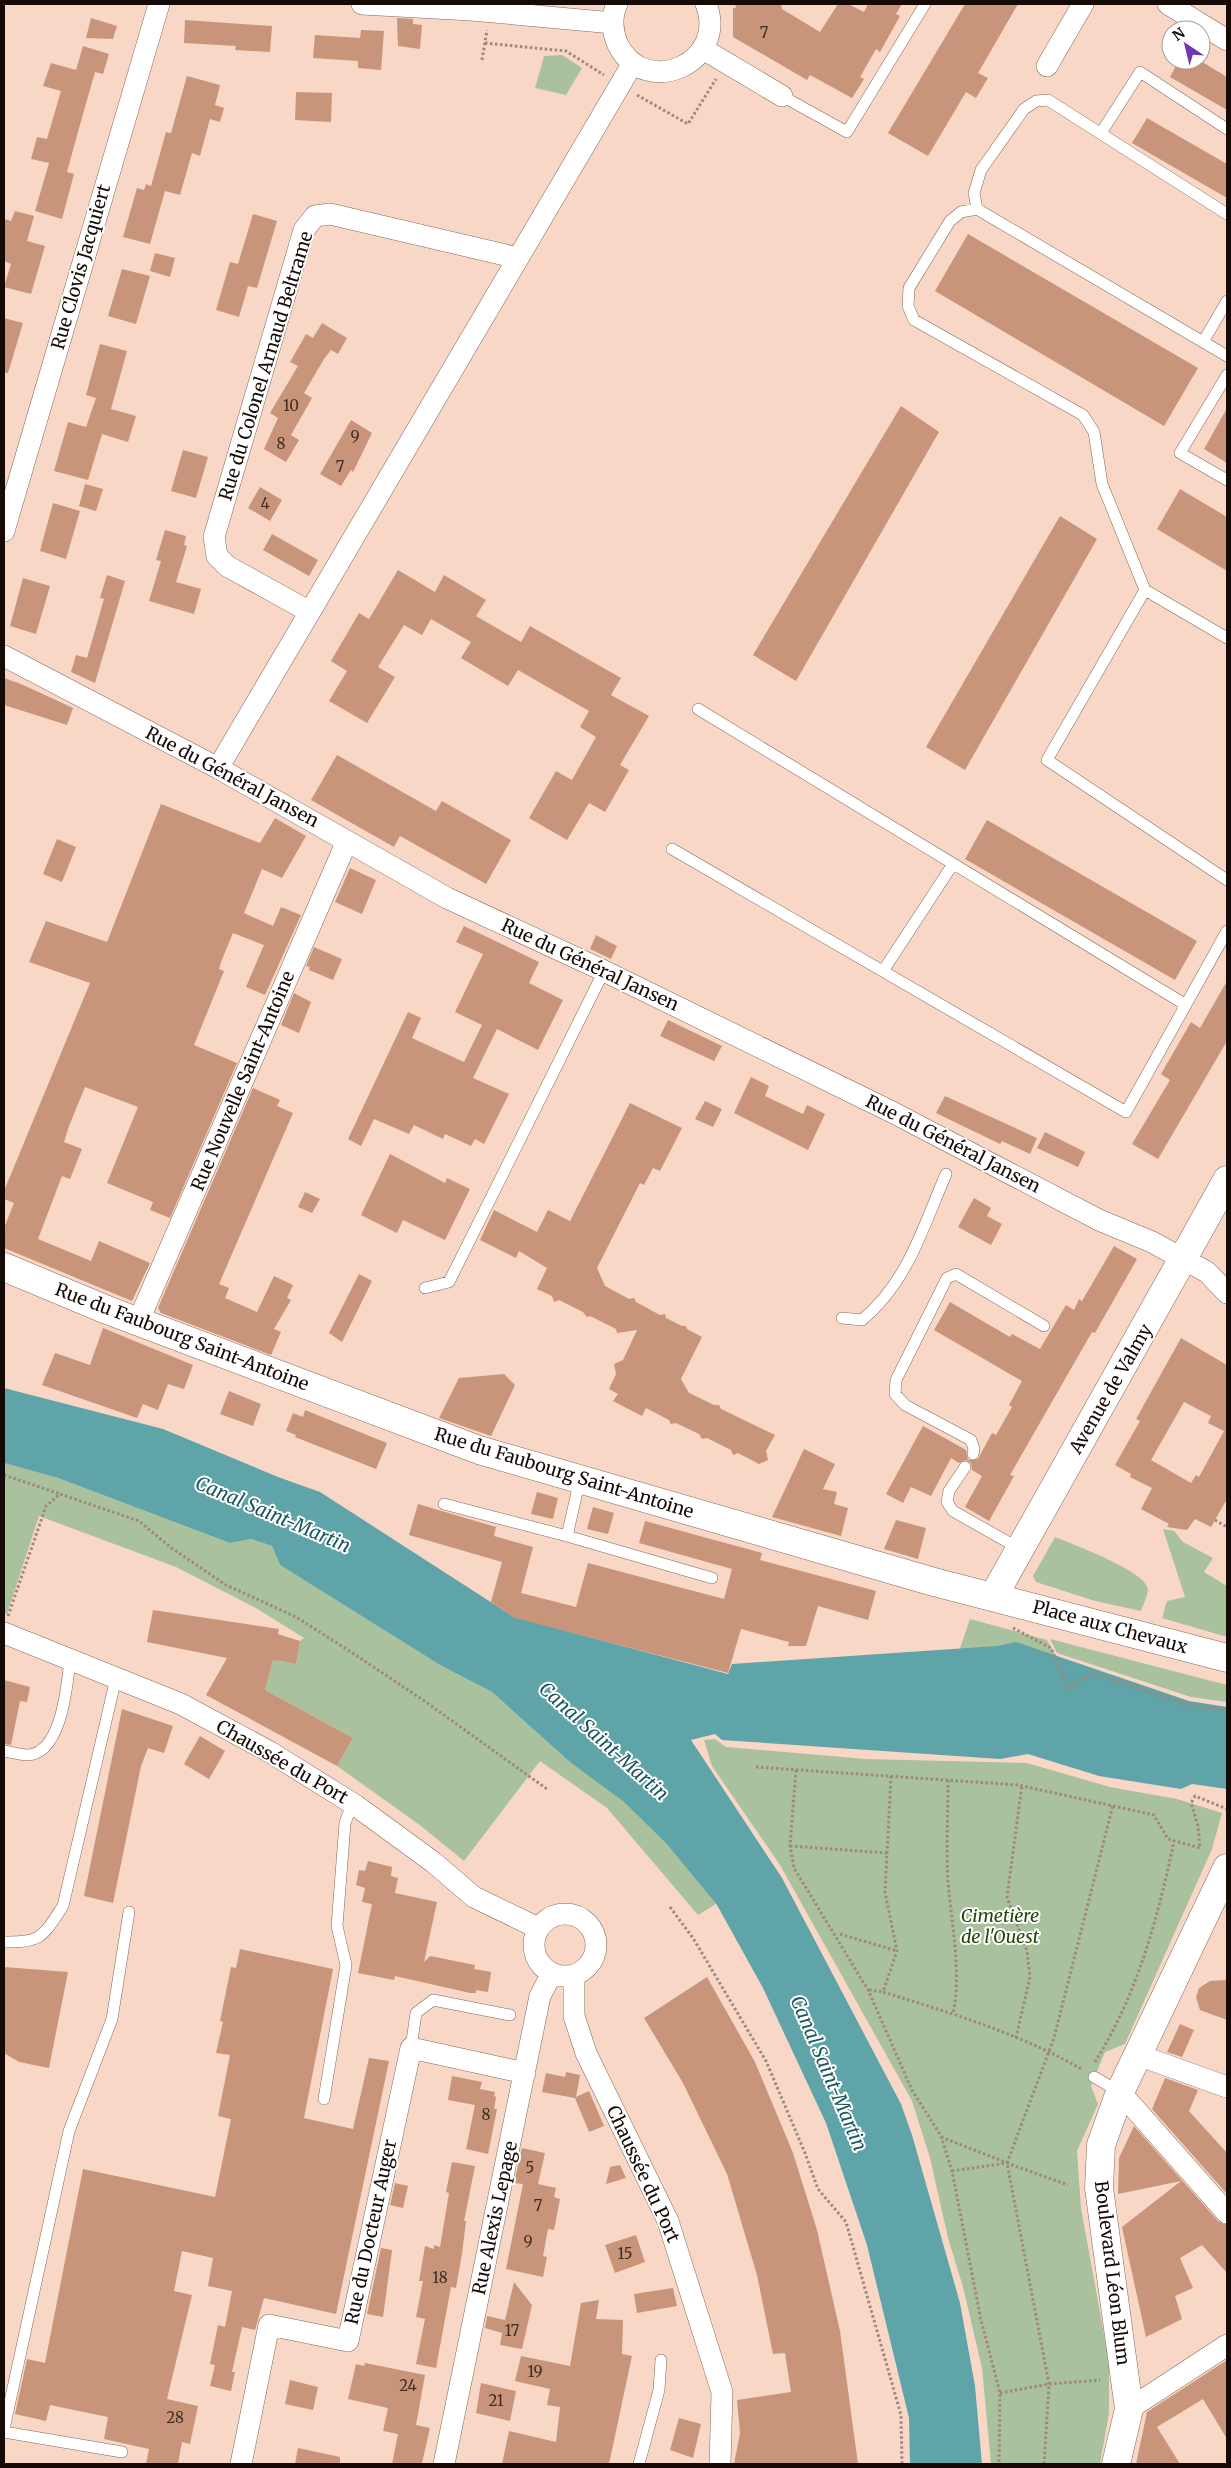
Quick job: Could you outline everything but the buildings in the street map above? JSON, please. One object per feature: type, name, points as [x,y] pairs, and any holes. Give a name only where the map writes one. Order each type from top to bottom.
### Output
[{"type":"main road","name":"Avenue de Valmy","points":[[993,1597],[1227,1180]]},
{"type":"main road","name":"Rue du Faubourg Saint-Antoine","points":[[4,1267],[138,1322],[479,1450],[993,1597]]},
{"type":"main road","name":"Place aux Chevaux","points":[[993,1597],[1227,1658]]},
{"type":"main road","name":"Boulevard Léon Blum","points":[[1116,2464],[1129,2409],[1099,2188],[1101,2145],[1120,2092],[1227,1868]]},
{"type":"street","name":"Rue Clovis Jacquiert","points":[[4,531],[159,4]]},
{"type":"street","points":[[362,4],[615,13],[615,38],[622,52],[633,63],[647,70],[663,72],[678,69],[692,61],[703,49],[708,37],[710,24],[706,4]]},
{"type":"street","points":[[1047,66],[1083,4]]},
{"type":"street","points":[[1168,4],[1227,40]]},
{"type":"street","points":[[703,49],[782,96]]},
{"type":"street","points":[[218,768],[633,63]]},
{"type":"street","name":"Rue du Colonel Arnaud Beltrame","points":[[310,612],[228,566],[217,556],[214,537],[304,230],[315,216],[330,214],[518,258]]},
{"type":"street","name":"Rue du Général Jansen","points":[[4,656],[218,768],[447,898],[604,971],[892,1112],[1099,1220],[1152,1242],[1184,1258],[1207,1272],[1227,1293]]},
{"type":"street","name":"Rue Nouvelle Saint-Antoine","points":[[138,1322],[347,840]]},
{"type":"street","name":"Chaussée du Port","points":[[5,1626],[70,1660],[181,1704],[270,1752],[352,1804],[433,1862],[474,1897],[538,1928]]},
{"type":"street","points":[[567,1914],[577,1916],[590,1926],[596,1941],[596,1952],[591,1962],[584,1970],[574,1975],[559,1976],[544,1968],[535,1954],[535,1936],[538,1928],[546,1920],[556,1915],[567,1914]]},
{"type":"street","name":"Rue Alexis Lepage","points":[[444,2464],[540,1996],[552,1973]]},
{"type":"street","name":"Chaussée du Port","points":[[574,1975],[574,2016],[586,2053],[668,2221],[722,2392],[720,2464]]},
{"type":"street","points":[[410,2048],[525,2073]]},
{"type":"street","name":"Rue du Docteur Auger","points":[[241,2464],[269,2325],[348,2341],[410,2048]]},
{"type":"street","points":[[1138,2055],[1227,2087]]},
{"type":"street","points":[[1120,2092],[1227,2213]]},
{"type":"street","points":[[1129,2409],[1227,2345]]},
{"type":"lane","points":[[782,96],[846,132],[925,4]]},
{"type":"lane","points":[[1100,133],[1140,72],[1227,128]]},
{"type":"lane","points":[[977,209],[974,193],[981,170],[1024,109],[1036,101],[1048,100],[1227,214]]},
{"type":"lane","points":[[1227,356],[977,209],[961,212],[950,220],[909,288],[908,306],[914,320],[1083,415],[1094,432],[1102,484],[1145,590],[1227,638]]},
{"type":"lane","points":[[1203,342],[1227,301]]},
{"type":"lane","points":[[1227,375],[1180,453],[1227,480]]},
{"type":"lane","points":[[1145,590],[1047,760],[1227,880]]},
{"type":"lane","points":[[698,709],[1186,1005]]},
{"type":"lane","points":[[672,849],[1126,1112],[1227,931]]},
{"type":"lane","points":[[883,971],[953,864]]},
{"type":"lane","points":[[425,1288],[448,1282],[604,971]]},
{"type":"lane","points":[[842,1318],[862,1320],[880,1305],[897,1282],[907,1267],[946,1174]]},
{"type":"lane","points":[[973,1454],[974,1448],[971,1440],[905,1405],[896,1394],[896,1380],[947,1278],[956,1274],[1044,1326]]},
{"type":"lane","points":[[965,1467],[949,1491],[947,1502],[953,1511],[1020,1549]]},
{"type":"lane","points":[[567,1536],[580,1479]]},
{"type":"lane","points":[[444,1504],[567,1536],[712,1578]]},
{"type":"lane","points":[[4,1751],[27,1755],[39,1752],[53,1738],[66,1694],[70,1660]]},
{"type":"lane","points":[[4,1942],[27,1943],[46,1932],[63,1906],[116,1678]]},
{"type":"lane","points":[[324,2099],[346,1966],[337,1926],[345,1823],[352,1804]]},
{"type":"lane","points":[[122,2452],[4,2431],[70,2131],[112,2019],[130,1912]]},
{"type":"lane","points":[[410,2048],[416,2013],[434,2000],[510,2015]]},
{"type":"lane","points":[[1091,2075],[1120,2092]]},
{"type":"lane","points":[[640,2464],[659,2390],[661,2360]]},
{"type":"path","points":[[478,9],[482,60]]},
{"type":"path","points":[[4,1475],[138,1521],[170,1547],[226,1585],[296,1617],[357,1656],[423,1700],[547,1789]]},
{"type":"path","points":[[5,1626],[46,1506],[60,1494]]},
{"type":"path","points":[[1216,1520],[1227,1527]]},
{"type":"path","points":[[1051,1648],[1068,1688],[1092,1673],[1188,1705],[1227,1711]]},
{"type":"path","points":[[756,1767],[1022,1785],[1154,1814],[1168,1839],[1200,1848],[1198,1826],[1191,1803],[1195,1796],[1227,1810]]},
{"type":"path","points":[[796,1770],[790,1846],[794,1868],[868,1990],[912,2090],[941,2136],[952,2171],[981,2320],[1000,2392],[999,2464]]},
{"type":"path","points":[[883,1992],[897,1951],[885,1892],[890,1776]]},
{"type":"path","points":[[948,1780],[948,1878],[955,1976],[953,2014]]},
{"type":"path","points":[[1016,2038],[1030,1978],[1027,1951],[1006,1897],[1022,1785]]},
{"type":"path","points":[[1044,2464],[1049,2384],[1007,2163],[1050,2051],[1113,1805]]},
{"type":"path","points":[[868,1990],[883,1992],[953,2014],[1016,2038],[1050,2051],[1091,2075],[1113,2034],[1144,1961],[1174,1841]]},
{"type":"path","points":[[790,1846],[887,1853]]},
{"type":"path","points":[[670,1906],[693,1938],[766,2061],[805,2153],[818,2189],[846,2222],[901,2415],[902,2464]]},
{"type":"path","points":[[840,1934],[897,1951]]},
{"type":"path","points":[[941,2136],[1068,2185]]},
{"type":"path","points":[[952,2171],[1007,2163]]},
{"type":"path","points":[[1000,2392],[1049,2384],[1100,2380]]},
{"type":"green space","points":[[562,55],[582,68],[566,95],[535,88],[544,56]]},
{"type":"green space","points":[[4,1463],[58,1478],[230,1543],[251,1539],[272,1546],[280,1565],[440,1665],[492,1692],[571,1763],[624,1802],[667,1843],[716,1904],[698,1915],[607,1808],[540,1761],[464,1861],[421,1826],[337,1766],[353,1738],[265,1690],[273,1660],[296,1664],[300,1641],[304,1638],[256,1608],[176,1567],[39,1516],[7,1614],[4,1613]]},
{"type":"green space","points":[[1163,1529],[1174,1531],[1183,1542],[1213,1558],[1204,1572],[1227,1586],[1227,1637],[1162,1618],[1167,1601],[1185,1597]]},
{"type":"green space","points":[[1055,1537],[1107,1559],[1135,1574],[1144,1582],[1148,1589],[1141,1611],[1095,1601],[1036,1582],[1033,1576]]},
{"type":"green space","points":[[970,1619],[1047,1640],[1055,1654],[1063,1684],[956,1660]]},
{"type":"green space","points":[[1050,1639],[1227,1685],[1227,1702],[1191,1697],[1057,1653]]},
{"type":"green space","name":"Cimetière de l'Ouest","points":[[715,1739],[726,1747],[866,1759],[1027,1763],[1110,1787],[1177,1799],[1222,1813],[1212,1849],[1125,2044],[1105,2052],[1091,2086],[1098,2104],[1077,2151],[1081,2208],[1109,2362],[1109,2413],[1100,2464],[991,2464],[982,2368],[963,2287],[948,2238],[930,2158],[912,2101],[780,1865],[712,1766],[704,1740]]},
{"type":"water","name":"Canal Saint-Martin","points":[[4,1388],[163,1429],[278,1477],[320,1492],[514,1617],[728,1674],[732,1664],[997,1646],[1016,1642],[1189,1701],[1227,1707],[1227,1789],[1192,1784],[1181,1789],[1099,1776],[1028,1754],[1000,1759],[722,1740],[715,1734],[691,1740],[782,1878],[901,2104],[912,2135],[960,2303],[975,2386],[982,2464],[910,2464],[909,2418],[867,2245],[826,2123],[763,1988],[717,1905],[666,1843],[624,1802],[571,1763],[492,1692],[440,1665],[280,1565],[272,1546],[251,1539],[230,1543],[58,1478],[4,1463]]}]
